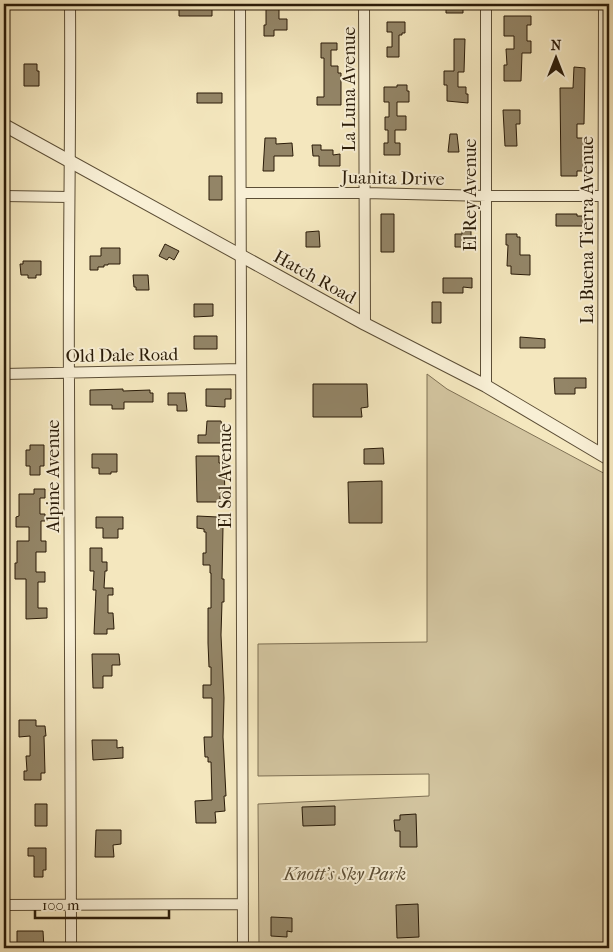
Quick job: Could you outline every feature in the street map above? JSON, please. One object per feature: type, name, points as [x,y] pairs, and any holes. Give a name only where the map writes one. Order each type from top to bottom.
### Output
[{"type":"street","name":"Alpine Avenue","points":[[70,4],[71,948]]},
{"type":"street","name":"El Sol Avenue","points":[[240,4],[243,948]]},
{"type":"street","name":"La Luna Avenue","points":[[364,4],[365,324]]},
{"type":"street","name":"El Rey Avenue","points":[[486,4],[486,386]]},
{"type":"street","name":"La Buena Tierra Avenue","points":[[604,4],[606,93],[604,196],[606,457]]},
{"type":"street","name":"Hatch Road","points":[[4,125],[365,324],[486,386],[606,457]]},
{"type":"street","name":"Juanita Drive","points":[[241,193],[604,196]]},
{"type":"street","points":[[4,196],[69,197]]},
{"type":"street","name":"Old Dale Road","points":[[4,374],[241,370]]},
{"type":"street","points":[[4,905],[243,904]]},
{"type":"green space","name":"Knott's Sky Park","points":[[427,374],[447,389],[609,476],[609,948],[259,948],[258,804],[429,796],[429,774],[258,776],[258,644],[427,642]]},
{"type":"building","points":[[179,4],[212,4],[212,16],[179,16]]},
{"type":"building","points":[[266,4],[279,4],[279,19],[287,19],[287,30],[274,30],[274,36],[264,36]]},
{"type":"building","points":[[446,4],[461,4],[463,6],[463,13],[446,13]]},
{"type":"building","points":[[504,16],[531,16],[531,25],[527,25],[527,41],[531,41],[531,53],[522,53],[521,81],[504,81],[504,65],[507,65],[506,49],[514,49],[514,36],[504,36]]},
{"type":"building","points":[[387,22],[405,22],[405,33],[399,35],[399,57],[387,57],[387,47],[392,47],[392,32],[387,32]]},
{"type":"building","points":[[454,39],[465,39],[464,72],[458,72],[458,87],[466,87],[468,103],[447,101],[447,85],[444,85],[444,71],[454,71]]},
{"type":"building","points":[[321,43],[337,43],[337,50],[331,50],[331,66],[338,66],[338,73],[341,73],[341,105],[317,105],[317,97],[324,97],[324,58],[321,58]]},
{"type":"building","points":[[24,64],[37,64],[39,86],[24,86]]},
{"type":"building","points":[[574,67],[585,68],[584,124],[577,124],[577,138],[584,138],[585,171],[577,171],[577,176],[561,176],[560,88],[573,88]]},
{"type":"building","points":[[397,85],[407,85],[407,91],[409,91],[409,102],[397,102],[397,116],[406,116],[406,130],[395,130],[395,143],[400,143],[400,155],[384,155],[384,143],[388,143],[385,117],[389,117],[389,102],[384,102],[384,87],[397,87]]},
{"type":"building","points":[[197,93],[222,93],[222,103],[197,103]]},
{"type":"building","points":[[503,110],[520,110],[520,124],[516,124],[517,146],[505,146]]},
{"type":"building","points":[[450,134],[457,134],[459,152],[448,152]]},
{"type":"building","points":[[265,138],[276,138],[276,144],[292,143],[293,156],[274,156],[274,171],[263,171]]},
{"type":"building","points":[[312,145],[321,145],[321,150],[333,150],[333,155],[340,154],[340,166],[319,166],[319,156],[313,156]]},
{"type":"building","points":[[209,176],[222,176],[222,200],[209,200]]},
{"type":"building","points":[[381,214],[394,214],[394,252],[381,252]]},
{"type":"building","points":[[556,214],[585,216],[585,226],[556,226]]},
{"type":"building","points":[[319,231],[320,247],[306,247],[306,232]]},
{"type":"building","points":[[462,231],[471,231],[471,247],[455,247],[455,234],[462,234]]},
{"type":"building","points":[[506,234],[517,234],[517,237],[520,237],[520,255],[530,255],[530,275],[511,274],[511,266],[507,266],[508,245],[506,245]]},
{"type":"building","points":[[165,244],[179,251],[174,260],[169,257],[167,260],[159,256]]},
{"type":"building","points":[[101,248],[120,248],[120,264],[108,264],[104,265],[104,267],[98,267],[98,270],[90,270],[90,256],[101,256]]},
{"type":"building","points":[[23,261],[41,261],[41,275],[36,275],[36,278],[28,278],[28,275],[21,275],[20,264],[23,264]]},
{"type":"building","points":[[133,275],[148,275],[149,290],[136,290]]},
{"type":"building","points":[[443,278],[472,278],[472,288],[463,287],[463,293],[443,293]]},
{"type":"building","points":[[432,302],[441,302],[441,323],[432,323]]},
{"type":"building","points":[[194,304],[213,304],[213,316],[194,317]]},
{"type":"building","points":[[194,336],[217,336],[217,349],[194,349]]},
{"type":"building","points":[[520,337],[545,339],[545,348],[520,348]]},
{"type":"building","points":[[554,378],[586,378],[586,388],[575,388],[575,394],[555,394]]},
{"type":"building","points":[[313,384],[367,384],[368,407],[361,408],[362,417],[313,417]]},
{"type":"building","points":[[123,389],[123,391],[150,390],[150,393],[153,393],[153,402],[124,402],[124,409],[112,409],[112,405],[90,405],[90,390]]},
{"type":"building","points":[[206,389],[231,389],[231,399],[225,399],[225,407],[206,406]]},
{"type":"building","points":[[168,393],[185,393],[187,411],[177,411],[177,405],[168,405]]},
{"type":"building","points":[[207,421],[221,421],[223,432],[225,432],[225,443],[198,443],[198,435],[206,435]]},
{"type":"building","points":[[30,445],[44,445],[44,466],[40,466],[40,475],[30,475],[30,466],[26,466],[26,450],[30,450]]},
{"type":"building","points":[[383,448],[384,464],[364,464],[364,449]]},
{"type":"building","points":[[92,454],[117,454],[117,472],[99,474],[99,468],[92,468]]},
{"type":"building","points":[[196,456],[219,456],[219,463],[224,463],[225,496],[220,496],[220,502],[197,502]]},
{"type":"building","points":[[382,481],[382,523],[349,523],[348,482]]},
{"type":"building","points":[[34,489],[45,489],[45,498],[40,498],[40,514],[45,514],[45,521],[41,521],[41,541],[46,541],[46,552],[36,552],[36,572],[45,572],[45,582],[38,582],[38,608],[47,608],[47,618],[26,619],[26,579],[15,579],[15,563],[17,563],[17,541],[29,541],[29,527],[16,527],[16,517],[19,516],[19,494],[34,494]]},
{"type":"building","points":[[197,516],[218,517],[218,527],[223,527],[222,579],[224,579],[224,602],[222,602],[221,635],[226,796],[224,796],[225,811],[215,812],[216,823],[196,823],[195,801],[212,800],[211,762],[208,762],[208,757],[205,757],[204,737],[212,737],[212,698],[203,698],[203,685],[211,685],[208,608],[211,608],[211,573],[210,565],[203,565],[203,553],[206,553],[206,532],[204,532],[204,529],[197,528]]},
{"type":"building","points":[[96,517],[123,517],[123,529],[118,529],[118,538],[103,538],[103,528],[96,528]]},
{"type":"building","points":[[90,548],[102,548],[102,562],[107,562],[104,588],[113,588],[113,595],[108,595],[108,613],[113,613],[114,629],[107,629],[107,634],[94,634],[96,590],[93,590],[94,571],[90,571]]},
{"type":"building","points":[[92,654],[119,654],[120,665],[112,665],[112,676],[103,676],[103,688],[93,688]]},
{"type":"building","points":[[19,720],[36,720],[36,726],[45,726],[45,773],[41,773],[41,780],[24,780],[24,771],[27,771],[26,756],[30,756],[30,736],[19,737]]},
{"type":"building","points":[[92,740],[117,740],[117,748],[123,747],[123,758],[93,760]]},
{"type":"building","points":[[35,804],[47,804],[47,826],[35,826]]},
{"type":"building","points":[[335,806],[335,825],[303,826],[302,807]]},
{"type":"building","points":[[416,814],[417,847],[400,847],[400,831],[395,831],[394,820],[400,820],[400,815]]},
{"type":"building","points":[[96,830],[121,830],[121,844],[113,845],[114,857],[95,857]]},
{"type":"building","points":[[28,848],[46,848],[46,870],[43,870],[43,877],[34,877],[34,856],[28,856]]},
{"type":"building","points":[[418,904],[419,937],[397,938],[396,905]]},
{"type":"building","points":[[271,917],[292,918],[292,932],[287,931],[287,937],[271,936]]},
{"type":"building","points":[[17,931],[43,931],[44,948],[17,948]]}]
